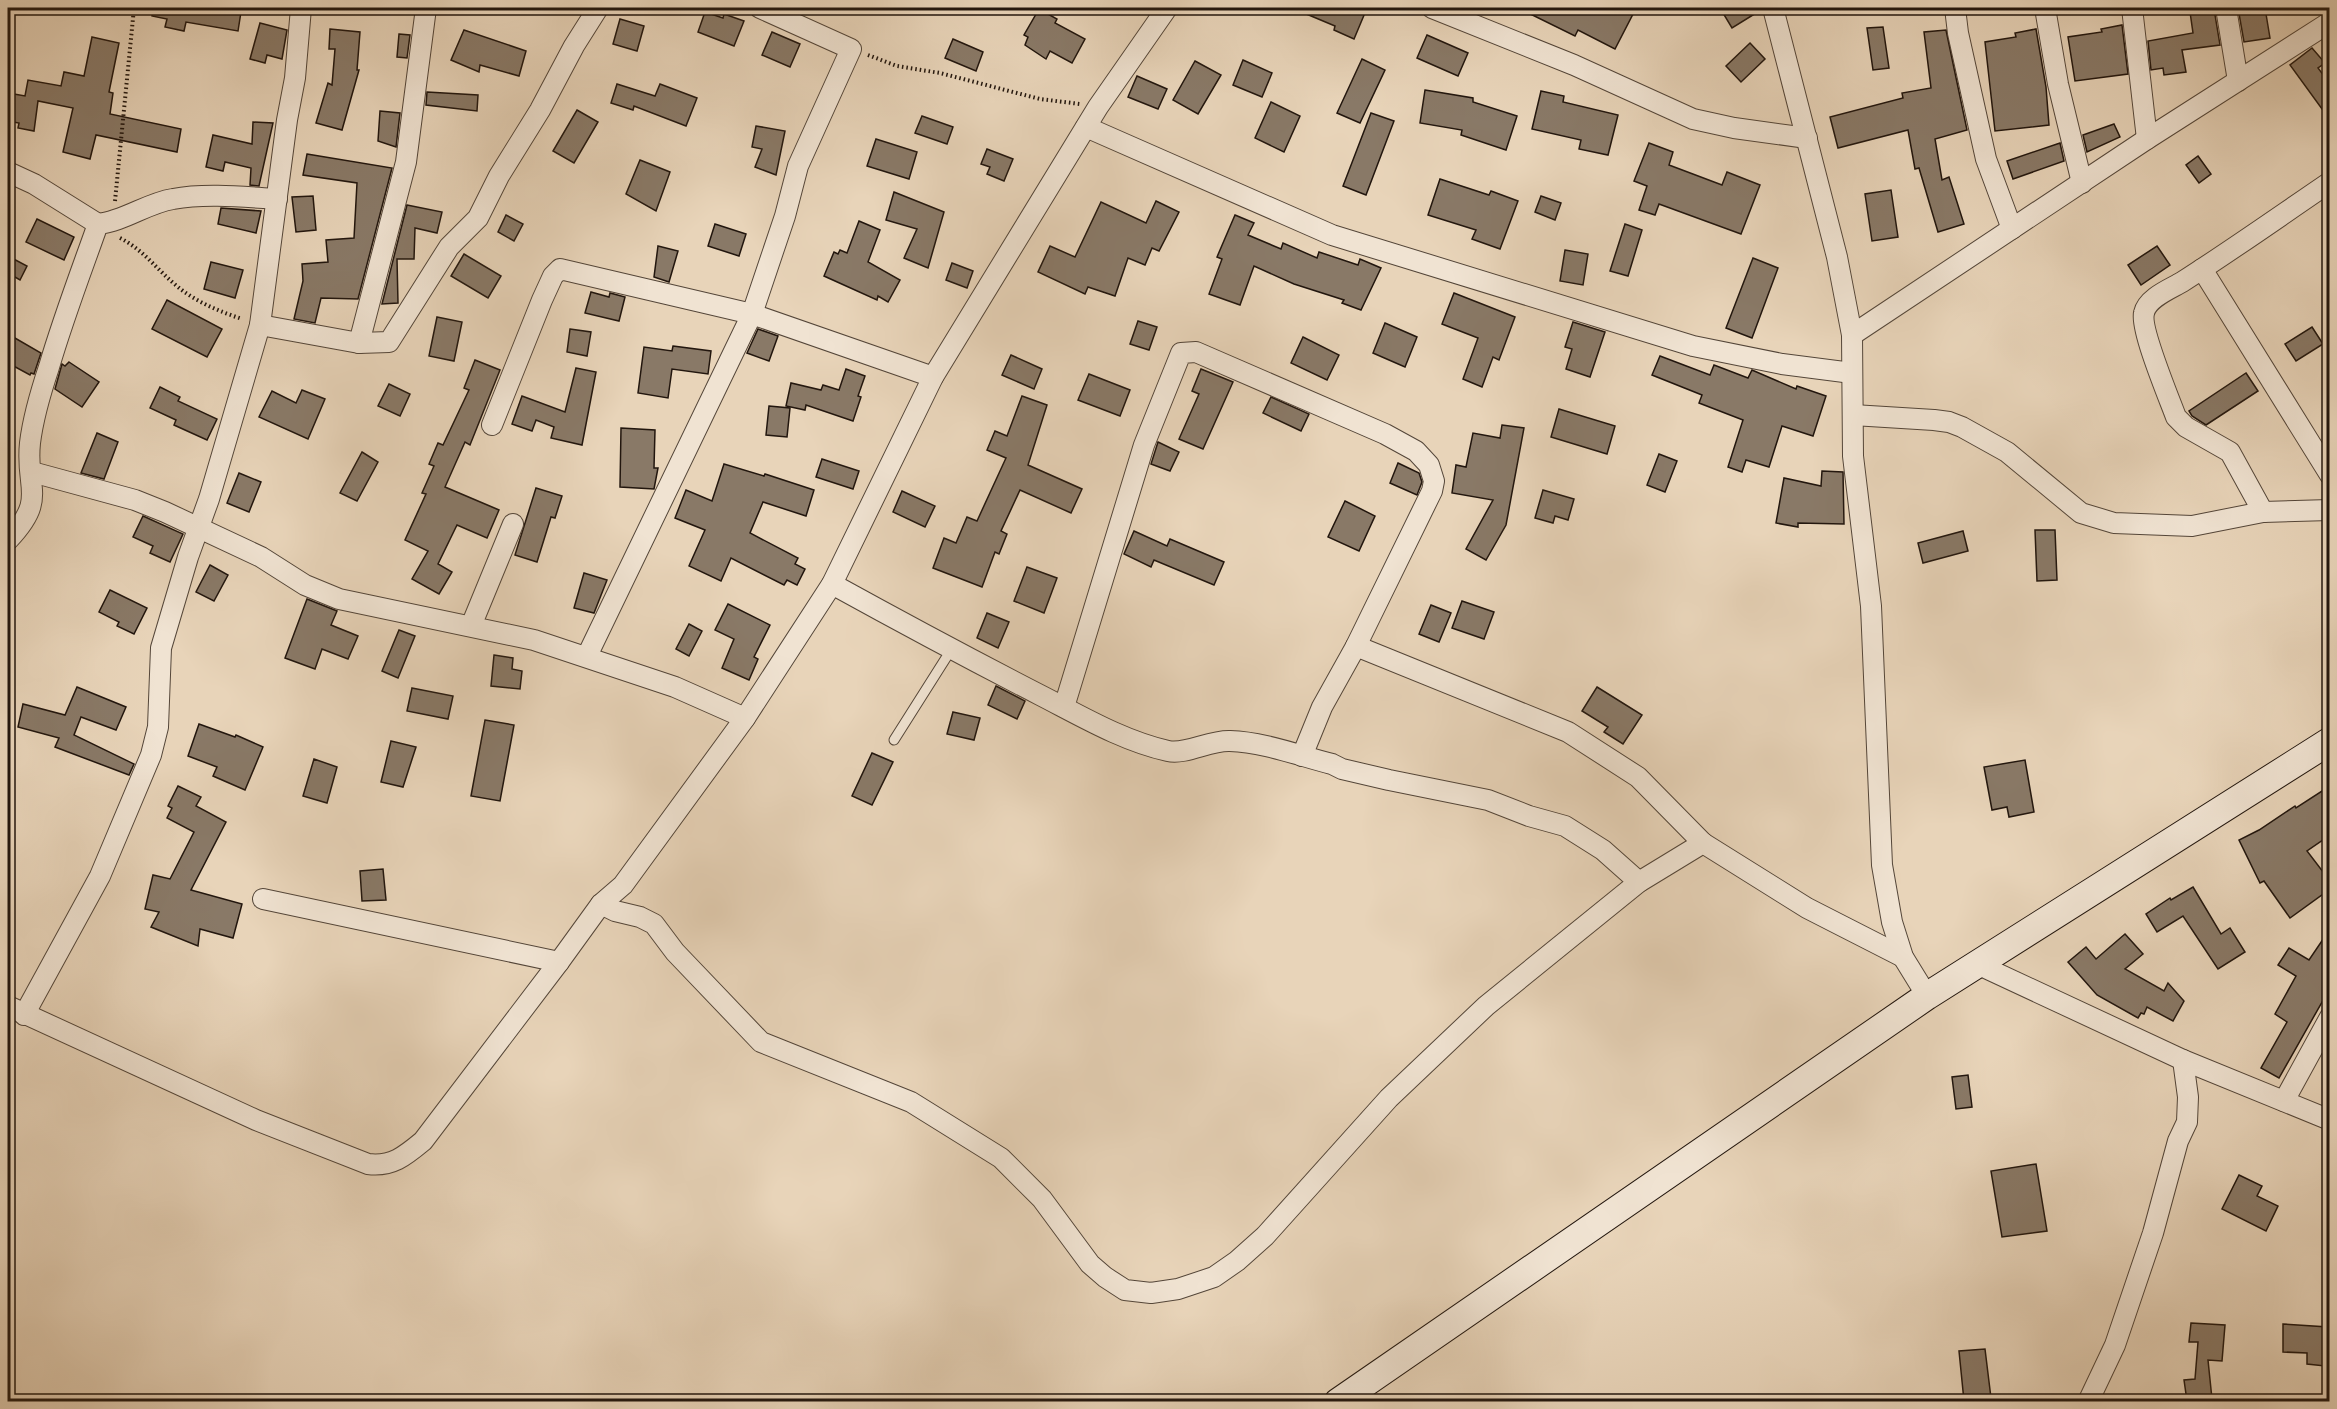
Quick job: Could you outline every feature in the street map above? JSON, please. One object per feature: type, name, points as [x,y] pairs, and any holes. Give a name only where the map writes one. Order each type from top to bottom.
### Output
[{"type":"street","points":[[301,8],[295,78],[287,120],[260,325],[209,499],[161,648],[158,727],[151,755],[100,876],[16,1010],[256,1120],[368,1164],[381,1166],[400,1160],[423,1141],[601,903],[623,885],[745,718],[831,584],[933,377],[1098,107],[1167,8]]},
{"type":"street","points":[[359,343],[406,162],[426,8]]},
{"type":"street","points":[[260,325],[359,343],[384,344],[393,338],[449,247],[478,218],[499,176],[540,110],[574,46],[598,8]]},
{"type":"street","points":[[586,656],[752,314],[785,216],[798,166],[851,49],[760,8]]},
{"type":"street","points":[[1432,8],[1574,65],[1693,119],[1734,128],[1807,138]]},
{"type":"street","points":[[1773,8],[1837,257],[1852,334],[1853,456],[1871,606],[1882,865],[1892,922],[1903,957],[1927,996]]},
{"type":"street","points":[[1955,8],[1958,33],[1986,159],[2012,229]]},
{"type":"street","points":[[2045,8],[2058,84],[2082,183]]},
{"type":"street","points":[[2132,8],[2148,139]]},
{"type":"street","points":[[2226,8],[2238,81]]},
{"type":"street","points":[[1852,334],[2330,22]]},
{"type":"street","points":[[1086,126],[1332,235],[1693,346],[1782,364],[1852,372]]},
{"type":"street","points":[[8,172],[106,224]]},
{"type":"street","points":[[2263,513],[2230,452],[2186,427],[2175,417],[2145,327],[2144,311],[2150,301],[2202,269],[2330,182]]},
{"type":"street","points":[[8,540],[29,512],[33,498],[30,443],[42,388],[65,313],[106,224],[174,198],[277,199]]},
{"type":"street","points":[[492,425],[542,300],[553,276],[560,268],[752,314],[933,377]]},
{"type":"street","points":[[2202,269],[2330,475]]},
{"type":"street","points":[[1064,707],[1143,445],[1181,353],[1196,352],[1385,434],[1416,451],[1429,465],[1434,481],[1432,491],[1356,646],[1322,707],[1302,756]]},
{"type":"street","points":[[1853,415],[1934,420],[1956,424],[2007,452],[2081,513],[2114,523],[2192,526],[2263,513],[2330,510]]},
{"type":"street","points":[[32,472],[135,500],[165,512],[261,557],[312,588],[339,599],[534,639],[675,687],[745,718]]},
{"type":"street","points":[[471,626],[513,524]]},
{"type":"street","points":[[831,584],[951,650],[1141,744],[1172,752],[1232,741],[1302,756],[1389,780],[1488,800],[1529,816],[1565,826],[1603,850],[1639,882]]},
{"type":"street","points":[[1356,646],[1568,732],[1638,777],[1702,843],[1807,908],[1903,957]]},
{"type":"street","points":[[1338,1401],[1927,996],[2330,741]]},
{"type":"street","points":[[601,903],[615,911],[640,917],[654,924],[675,952],[761,1042],[911,1102],[1001,1158],[1042,1199],[1090,1264],[1125,1290],[1151,1293],[1178,1289],[1214,1277],[1237,1261],[1265,1236],[1389,1098],[1486,1006],[1639,882],[1702,843]]},
{"type":"street","points":[[263,899],[559,962]]},
{"type":"street","points":[[1977,964],[2183,1060],[2330,1120]]},
{"type":"street","points":[[2284,1101],[2330,1017]]},
{"type":"street","points":[[2088,1401],[2115,1345],[2126,1314],[2153,1233],[2178,1141],[2187,1122],[2188,1098],[2183,1060]]},
{"type":"lane","points":[[894,740],[951,650]]},
{"type":"path","points":[[106,224],[134,8]]},
{"type":"path","points":[[851,49],[897,66],[939,73],[1040,99],[1098,107]]},
{"type":"path","points":[[148,256],[179,289],[226,314],[260,325]]},
{"type":"building","points":[[153,8],[215,8],[241,12],[238,31],[186,22],[184,31],[165,27],[167,19],[152,16]]},
{"type":"building","points":[[1292,8],[1367,8],[1354,39],[1334,30],[1335,26]]},
{"type":"building","points":[[1518,8],[1620,8],[1633,14],[1615,49],[1578,30],[1575,36]]},
{"type":"building","points":[[1720,8],[1761,8],[1761,10],[1732,28]]},
{"type":"building","points":[[2238,8],[2265,8],[2270,38],[2244,42]]},
{"type":"building","points":[[1039,9],[1057,19],[1055,23],[1085,39],[1072,63],[1050,51],[1046,59],[1025,45],[1028,37],[1024,35]]},
{"type":"building","points":[[2214,9],[2220,45],[2182,50],[2186,72],[2164,75],[2163,68],[2151,70],[2148,41],[2193,33],[2190,12]]},
{"type":"building","points":[[705,12],[723,18],[724,14],[744,21],[734,46],[698,32]]},
{"type":"building","points":[[620,19],[644,26],[637,51],[613,44]]},
{"type":"building","points":[[260,23],[287,30],[282,59],[267,55],[265,63],[250,59]]},
{"type":"building","points":[[2122,25],[2128,74],[2075,81],[2068,37],[2102,32],[2101,29]]},
{"type":"building","points":[[1883,27],[1889,68],[1873,70],[1867,28]]},
{"type":"building","points":[[330,29],[360,32],[357,70],[359,70],[342,130],[316,123],[328,83],[332,85],[335,49],[329,49]]},
{"type":"building","points":[[2036,29],[2046,87],[2049,125],[1995,131],[1985,42],[2016,37],[2015,33]]},
{"type":"building","points":[[464,30],[526,51],[519,76],[480,65],[479,72],[451,60]]},
{"type":"building","points":[[1946,30],[1967,130],[1935,139],[1942,180],[1949,177],[1964,224],[1938,232],[1919,168],[1915,169],[1908,130],[1838,148],[1830,117],[1903,98],[1902,93],[1931,88],[1924,32]]},
{"type":"building","points":[[772,32],[800,44],[790,67],[762,55]]},
{"type":"building","points":[[399,34],[410,35],[407,58],[397,57]]},
{"type":"building","points":[[1427,35],[1468,53],[1458,76],[1417,58]]},
{"type":"building","points":[[92,37],[119,43],[109,92],[113,93],[110,114],[181,129],[177,152],[96,135],[90,159],[63,152],[73,108],[38,101],[34,131],[18,128],[19,123],[8,121],[8,93],[25,96],[28,80],[61,86],[64,72],[84,76]]},
{"type":"building","points":[[953,39],[983,52],[976,71],[945,58]]},
{"type":"building","points":[[1750,43],[1765,59],[1741,82],[1726,66]]},
{"type":"building","points":[[2312,48],[2325,63],[2318,68],[2330,84],[2330,120],[2290,65]]},
{"type":"building","points":[[1362,59],[1385,70],[1360,123],[1337,113]]},
{"type":"building","points":[[1243,60],[1272,73],[1262,97],[1233,85]]},
{"type":"building","points":[[1195,61],[1221,75],[1198,114],[1173,100]]},
{"type":"building","points":[[1137,76],[1167,89],[1158,109],[1128,97]]},
{"type":"building","points":[[617,84],[655,96],[660,84],[697,98],[686,126],[634,106],[633,110],[611,103]]},
{"type":"building","points":[[1425,90],[1473,98],[1473,102],[1517,116],[1506,150],[1461,135],[1462,130],[1420,123]]},
{"type":"building","points":[[1541,91],[1564,96],[1563,102],[1618,115],[1608,155],[1579,149],[1581,140],[1532,129]]},
{"type":"building","points":[[427,92],[478,95],[477,111],[426,105]]},
{"type":"building","points":[[1271,102],[1300,116],[1284,152],[1255,138]]},
{"type":"building","points":[[577,110],[598,122],[574,163],[553,151]]},
{"type":"building","points":[[380,111],[400,113],[396,147],[378,141]]},
{"type":"building","points":[[1371,113],[1394,121],[1366,195],[1343,186]]},
{"type":"building","points":[[922,116],[953,127],[947,144],[915,133]]},
{"type":"building","points":[[253,122],[273,123],[259,186],[250,185],[251,168],[225,162],[223,171],[206,167],[213,135],[252,144]]},
{"type":"building","points":[[2114,124],[2120,137],[2087,152],[2083,135]]},
{"type":"building","points":[[756,126],[785,131],[776,175],[755,167],[762,149],[752,147]]},
{"type":"building","points":[[876,139],[917,152],[909,179],[867,166]]},
{"type":"building","points":[[1649,143],[1673,152],[1669,165],[1722,185],[1727,172],[1760,185],[1741,234],[1659,204],[1655,215],[1639,210],[1647,186],[1634,181]]},
{"type":"building","points":[[2060,143],[2064,161],[2013,179],[2007,161]]},
{"type":"building","points":[[987,149],[1013,159],[1004,181],[987,174],[990,167],[981,164]]},
{"type":"building","points":[[307,154],[392,168],[358,299],[321,298],[315,323],[294,319],[303,281],[302,264],[328,262],[326,240],[354,238],[357,183],[303,175]]},
{"type":"building","points":[[2198,156],[2211,174],[2199,183],[2186,165]]},
{"type":"building","points":[[640,160],[670,172],[656,211],[626,194]]},
{"type":"building","points":[[1440,179],[1489,195],[1491,191],[1518,201],[1500,249],[1472,239],[1476,230],[1428,215]]},
{"type":"building","points":[[1891,190],[1898,237],[1872,241],[1865,194]]},
{"type":"building","points":[[894,192],[944,212],[928,268],[904,258],[917,229],[886,220]]},
{"type":"building","points":[[313,196],[316,230],[296,232],[292,197]]},
{"type":"building","points":[[1541,196],[1561,203],[1555,220],[1535,212]]},
{"type":"building","points":[[1156,201],[1179,212],[1159,251],[1152,248],[1145,265],[1128,258],[1115,296],[1088,287],[1085,294],[1038,272],[1050,246],[1075,257],[1101,202],[1146,223]]},
{"type":"building","points":[[407,205],[442,212],[437,233],[415,228],[414,259],[397,259],[398,303],[382,304]]},
{"type":"building","points":[[221,208],[261,211],[256,233],[218,224]]},
{"type":"building","points":[[506,215],[523,224],[514,241],[498,232]]},
{"type":"building","points":[[1235,215],[1254,223],[1248,235],[1281,249],[1283,243],[1317,258],[1319,252],[1358,265],[1360,259],[1381,268],[1361,310],[1342,303],[1344,300],[1294,284],[1254,266],[1240,305],[1209,294],[1222,259],[1217,257]]},
{"type":"building","points":[[37,219],[74,237],[64,260],[26,242]]},
{"type":"building","points":[[859,221],[880,230],[868,262],[900,280],[888,302],[878,296],[877,300],[824,276],[834,252],[838,254],[840,250],[847,253]]},
{"type":"building","points":[[715,224],[746,234],[739,256],[708,246]]},
{"type":"building","points":[[1625,224],[1642,230],[1628,276],[1610,271]]},
{"type":"building","points":[[658,246],[678,251],[669,282],[654,277]]},
{"type":"building","points":[[2157,246],[2170,265],[2141,285],[2128,265]]},
{"type":"building","points":[[1565,250],[1588,254],[1583,285],[1560,281]]},
{"type":"building","points":[[464,254],[501,276],[488,298],[451,276]]},
{"type":"building","points":[[8,256],[27,266],[20,280],[8,273]]},
{"type":"building","points":[[1753,258],[1778,268],[1752,338],[1726,328]]},
{"type":"building","points":[[211,262],[243,270],[235,298],[204,289]]},
{"type":"building","points":[[952,263],[973,271],[967,288],[946,280]]},
{"type":"building","points":[[591,292],[609,297],[610,293],[625,297],[619,321],[585,313]]},
{"type":"building","points":[[1454,293],[1515,317],[1499,360],[1493,357],[1482,387],[1463,379],[1478,338],[1442,324]]},
{"type":"building","points":[[167,300],[222,329],[207,357],[152,329]]},
{"type":"building","points":[[437,317],[462,322],[454,361],[429,356]]},
{"type":"building","points":[[1138,321],[1157,327],[1149,350],[1130,344]]},
{"type":"building","points":[[1573,322],[1605,332],[1590,377],[1566,369],[1572,349],[1565,347]]},
{"type":"building","points":[[1385,323],[1417,337],[1405,367],[1373,353]]},
{"type":"building","points":[[2312,327],[2323,344],[2296,361],[2285,344]]},
{"type":"building","points":[[570,329],[591,332],[587,356],[567,352]]},
{"type":"building","points":[[758,329],[778,336],[769,361],[747,353]]},
{"type":"building","points":[[8,334],[41,353],[34,374],[30,375],[8,363]]},
{"type":"building","points":[[1303,337],[1339,355],[1327,380],[1291,363]]},
{"type":"building","points":[[673,346],[711,351],[708,374],[672,369],[668,398],[638,393],[644,347],[672,351]]},
{"type":"building","points":[[1011,355],[1042,369],[1034,389],[1002,375]]},
{"type":"building","points":[[1660,356],[1710,375],[1714,365],[1748,378],[1752,370],[1796,389],[1797,386],[1826,396],[1813,436],[1782,426],[1769,467],[1746,460],[1742,472],[1728,467],[1743,420],[1699,403],[1702,395],[1652,375]]},
{"type":"building","points":[[475,360],[500,370],[470,445],[465,442],[445,487],[499,510],[487,538],[457,525],[438,564],[452,572],[439,594],[412,579],[428,551],[405,540],[426,494],[422,493],[434,466],[429,464],[438,443],[443,445],[469,390],[464,388]]},
{"type":"building","points":[[69,362],[99,382],[82,407],[55,389],[62,364],[65,366]]},
{"type":"building","points":[[576,368],[596,372],[582,445],[551,438],[554,427],[536,420],[532,431],[512,424],[522,396],[565,412]]},
{"type":"building","points":[[846,369],[865,376],[853,421],[806,405],[805,410],[786,406],[791,383],[821,390],[823,385],[839,390]]},
{"type":"building","points":[[1201,369],[1233,382],[1203,449],[1179,439],[1199,394],[1192,391]]},
{"type":"building","points":[[2246,373],[2258,391],[2206,425],[2192,416],[2189,411]]},
{"type":"building","points":[[1089,374],[1130,390],[1120,416],[1078,400]]},
{"type":"building","points":[[389,384],[410,394],[400,416],[378,406]]},
{"type":"building","points":[[160,387],[180,397],[178,401],[217,419],[207,440],[174,425],[176,420],[150,408]]},
{"type":"building","points":[[302,390],[325,399],[308,439],[259,417],[272,391],[296,403]]},
{"type":"building","points":[[1022,396],[1047,405],[1028,465],[1082,489],[1071,513],[1020,490],[1001,531],[1007,534],[999,554],[995,552],[982,587],[933,568],[944,538],[956,543],[967,517],[977,521],[1006,458],[987,450],[995,431],[1007,436]]},
{"type":"building","points":[[1271,397],[1309,414],[1301,431],[1263,413]]},
{"type":"building","points":[[769,406],[790,408],[787,437],[766,435]]},
{"type":"building","points":[[1559,409],[1615,426],[1607,454],[1551,437]]},
{"type":"building","points":[[1502,425],[1524,428],[1506,525],[1486,560],[1466,549],[1493,500],[1452,493],[1456,465],[1466,467],[1473,433],[1500,438]]},
{"type":"building","points":[[621,428],[655,430],[654,468],[658,468],[654,489],[620,487]]},
{"type":"building","points":[[97,433],[118,442],[104,479],[81,473]]},
{"type":"building","points":[[1158,442],[1179,452],[1170,471],[1151,464]]},
{"type":"building","points":[[362,452],[378,462],[357,501],[340,493]]},
{"type":"building","points":[[1659,454],[1677,461],[1665,492],[1647,485]]},
{"type":"building","points":[[822,459],[859,471],[853,489],[816,477]]},
{"type":"building","points":[[1398,463],[1419,473],[1422,482],[1417,495],[1390,483]]},
{"type":"building","points":[[724,464],[814,490],[806,516],[763,502],[750,533],[798,558],[795,564],[805,569],[797,585],[787,580],[784,585],[731,558],[721,581],[689,566],[705,530],[675,518],[686,490],[712,501]]},
{"type":"building","points":[[1822,471],[1843,472],[1844,524],[1798,523],[1798,527],[1776,523],[1784,478],[1821,486]]},
{"type":"building","points":[[239,473],[261,482],[249,512],[227,503]]},
{"type":"building","points":[[536,488],[562,496],[555,518],[551,517],[537,562],[515,555]]},
{"type":"building","points":[[1543,490],[1574,499],[1568,520],[1555,516],[1553,523],[1535,518]]},
{"type":"building","points":[[902,491],[935,506],[925,527],[893,512]]},
{"type":"building","points":[[1345,501],[1375,516],[1359,551],[1328,537]]},
{"type":"building","points":[[143,516],[183,534],[170,562],[150,553],[153,546],[133,537]]},
{"type":"building","points":[[2035,530],[2055,530],[2057,580],[2037,581]]},
{"type":"building","points":[[1134,531],[1167,546],[1170,539],[1224,562],[1214,585],[1154,560],[1151,567],[1124,554]]},
{"type":"building","points":[[1963,531],[1968,551],[1923,563],[1918,543]]},
{"type":"building","points":[[210,565],[228,575],[214,601],[196,592]]},
{"type":"building","points":[[1027,567],[1057,578],[1044,613],[1014,601]]},
{"type":"building","points":[[584,573],[607,580],[594,613],[574,608]]},
{"type":"building","points":[[110,590],[147,608],[134,634],[117,626],[119,622],[99,612]]},
{"type":"building","points":[[307,599],[337,611],[331,625],[358,636],[348,659],[322,649],[315,669],[285,658]]},
{"type":"building","points":[[1462,601],[1494,612],[1484,639],[1452,628]]},
{"type":"building","points":[[728,604],[770,625],[754,657],[758,659],[749,680],[722,668],[734,639],[715,630]]},
{"type":"building","points":[[1431,605],[1451,613],[1439,642],[1419,634]]},
{"type":"building","points":[[987,613],[1009,622],[998,648],[977,638]]},
{"type":"building","points":[[689,624],[702,631],[689,656],[676,649]]},
{"type":"building","points":[[399,630],[415,636],[398,678],[382,671]]},
{"type":"building","points":[[494,655],[513,658],[512,669],[522,671],[520,689],[491,686]]},
{"type":"building","points":[[996,686],[1025,701],[1017,719],[988,705]]},
{"type":"building","points":[[77,687],[126,707],[116,730],[81,717],[74,735],[134,764],[129,775],[55,747],[59,738],[18,727],[23,704],[65,715]]},
{"type":"building","points":[[1597,687],[1642,715],[1623,744],[1604,732],[1608,727],[1582,711]]},
{"type":"building","points":[[412,688],[453,696],[448,719],[407,711]]},
{"type":"building","points":[[953,712],[980,718],[974,740],[947,734]]},
{"type":"building","points":[[485,720],[514,725],[500,801],[471,796]]},
{"type":"building","points":[[199,724],[235,737],[236,735],[263,747],[245,790],[213,776],[217,767],[188,756]]},
{"type":"building","points":[[391,741],[416,747],[403,787],[381,782]]},
{"type":"building","points":[[872,753],[893,762],[872,805],[852,796]]},
{"type":"building","points":[[314,759],[337,767],[327,803],[303,796]]},
{"type":"building","points":[[2025,760],[2034,812],[2009,817],[2007,807],[1992,810],[1984,767]]},
{"type":"building","points":[[178,786],[201,797],[196,806],[226,822],[191,890],[242,904],[233,938],[200,929],[198,946],[151,927],[159,912],[145,909],[153,875],[170,879],[194,832],[167,818],[172,808],[168,806]]},
{"type":"building","points":[[2322,791],[2330,802],[2330,835],[2307,851],[2330,881],[2330,889],[2290,918],[2264,881],[2260,883],[2239,840]]},
{"type":"building","points":[[383,869],[386,900],[362,901],[360,871]]},
{"type":"building","points":[[2193,887],[2221,934],[2230,928],[2245,952],[2218,969],[2183,916],[2157,932],[2146,914],[2170,898],[2171,900]]},
{"type":"building","points":[[2330,929],[2330,988],[2279,1078],[2261,1068],[2287,1022],[2275,1014],[2296,976],[2278,965],[2289,948],[2309,960]]},
{"type":"building","points":[[2125,934],[2143,954],[2125,969],[2164,991],[2168,983],[2184,1001],[2173,1021],[2147,1007],[2144,1014],[2141,1013],[2138,1018],[2097,995],[2068,962],[2086,947],[2096,959]]},
{"type":"building","points":[[1968,1075],[1972,1107],[1956,1109],[1952,1077]]},
{"type":"building","points":[[2036,1164],[2047,1231],[2002,1237],[1991,1171]]},
{"type":"building","points":[[2239,1175],[2262,1186],[2257,1196],[2278,1206],[2266,1231],[2222,1209]]},
{"type":"building","points":[[2191,1323],[2225,1325],[2222,1361],[2208,1360],[2212,1399],[2187,1401],[2184,1380],[2195,1379],[2198,1342],[2189,1342]]},
{"type":"building","points":[[2283,1324],[2328,1327],[2325,1366],[2307,1364],[2307,1353],[2283,1352]]},
{"type":"building","points":[[1985,1349],[1991,1398],[1964,1401],[1959,1351]]}]
